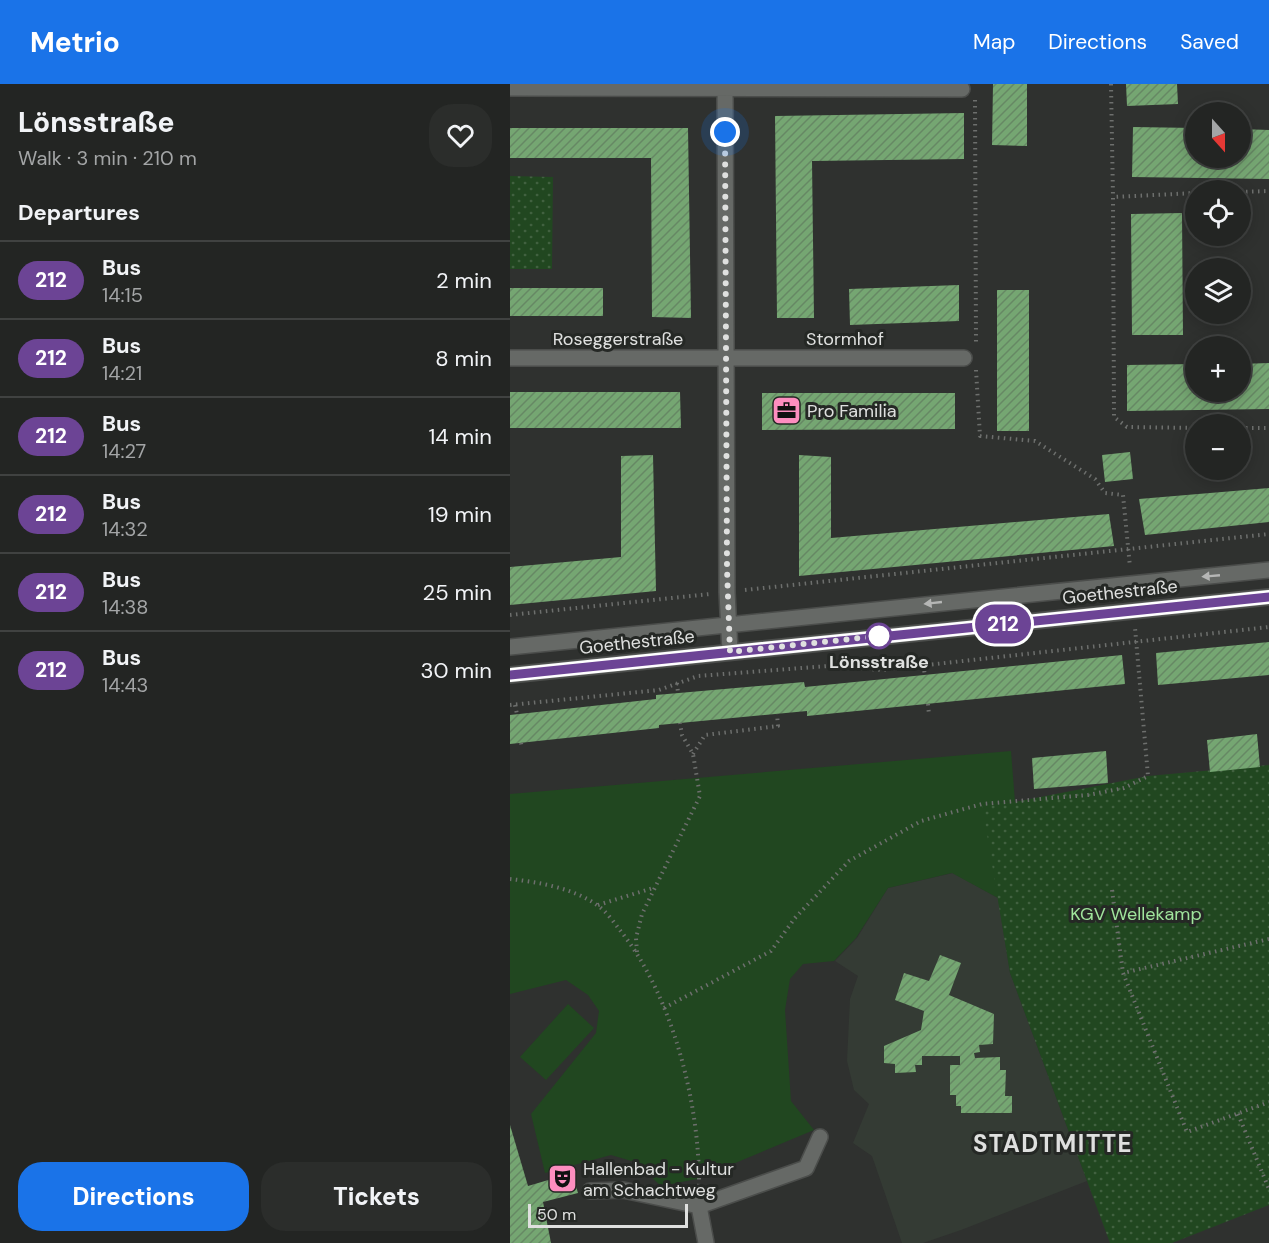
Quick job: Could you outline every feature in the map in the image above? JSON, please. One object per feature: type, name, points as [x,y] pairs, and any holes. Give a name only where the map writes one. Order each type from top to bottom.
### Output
[{"type":"street","points":[[725,86],[727,592],[730,652]]},
{"type":"street","points":[[510,88],[725,86],[968,89]]},
{"type":"street","name":"Roseggerstraße","points":[[510,358],[725,358]]},
{"type":"street","name":"Stormhof","points":[[725,358],[964,358]]},
{"type":"street","name":"Goethestraße","points":[[510,646],[1269,570]]},
{"type":"street","name":"Goethestraße","points":[[510,675],[1269,597]]},
{"type":"street","points":[[590,1191],[623,1190],[699,1206],[806,1168],[820,1137]]},
{"type":"street","points":[[699,1206],[706,1243]]},
{"type":"path","points":[[1111,84],[1114,417],[1127,427],[1185,428]]},
{"type":"path","points":[[968,89],[976,347]]},
{"type":"path","points":[[1251,192],[1269,191]]},
{"type":"path","points":[[1113,197],[1185,194]]},
{"type":"path","points":[[976,368],[980,436],[1035,441],[1095,478],[1105,493],[1123,495],[1131,583]]},
{"type":"path","points":[[1251,428],[1269,428]]},
{"type":"path","points":[[510,615],[1269,534]]},
{"type":"path","points":[[664,1008],[771,951],[795,918],[849,861],[921,821],[982,804],[1088,795],[1124,788],[1148,776],[1134,610]]},
{"type":"path","points":[[517,714],[512,705],[659,690],[698,676],[828,666],[882,670],[1269,627]]},
{"type":"path","points":[[923,665],[925,675]]},
{"type":"path","points":[[677,683],[678,693]]},
{"type":"path","points":[[928,704],[929,715]]},
{"type":"path","points":[[693,754],[705,735],[778,726],[777,714]]},
{"type":"path","points":[[638,952],[636,938],[642,914],[700,796],[693,754],[682,735],[680,723]]},
{"type":"path","points":[[510,879],[534,881],[569,891],[598,905],[638,952],[664,1008],[677,1045],[699,1150],[699,1206]]},
{"type":"path","points":[[598,905],[654,888]]},
{"type":"path","points":[[1112,890],[1123,973],[1187,1132],[1269,1102]]},
{"type":"path","points":[[1123,973],[1269,939]]},
{"type":"path","points":[[1238,1114],[1269,1189]]},
{"type":"shaded area","points":[[953,873],[998,898],[1010,973],[1087,1181],[923,1243],[902,1243],[872,1156],[853,1143],[869,1104],[854,1090],[847,1061],[850,999],[858,976],[835,961],[857,938],[888,888]]},
{"type":"green space","points":[[510,176],[553,177],[552,269],[510,269]]},
{"type":"green space","points":[[1011,751],[1015,802],[983,804],[998,898],[952,873],[888,888],[856,938],[834,961],[803,964],[790,979],[785,1010],[791,1101],[814,1130],[697,1179],[661,1186],[635,1162],[611,1155],[545,1173],[531,1114],[596,1033],[599,1011],[588,995],[566,980],[510,994],[510,794]]},
{"type":"green space","name":"KGV Wellekamp","points":[[1269,765],[1269,1205],[1172,1243],[1110,1243],[1010,973],[982,804],[1015,802],[1148,776]]},
{"type":"green space","points":[[568,1004],[594,1028],[546,1080],[520,1057]]},
{"type":"building","points":[[993,84],[1027,84],[1027,146],[992,145]]},
{"type":"building","points":[[1126,84],[1177,84],[1178,104],[1127,106]]},
{"type":"building","points":[[964,113],[964,159],[812,161],[814,318],[777,318],[775,116]]},
{"type":"building","points":[[1133,127],[1185,128],[1185,168],[1251,168],[1251,129],[1269,130],[1269,179],[1132,177]]},
{"type":"building","points":[[510,128],[688,128],[691,318],[652,317],[651,158],[510,158]]},
{"type":"building","points":[[1182,213],[1183,335],[1132,335],[1131,214]]},
{"type":"building","points":[[959,285],[959,321],[850,325],[849,289]]},
{"type":"building","points":[[510,288],[603,288],[603,316],[510,316]]},
{"type":"building","points":[[997,290],[1029,290],[1029,431],[997,431]]},
{"type":"building","points":[[1269,363],[1269,409],[1127,411],[1127,365],[1185,364],[1185,402],[1251,402],[1251,364]]},
{"type":"building","points":[[510,392],[680,392],[681,428],[510,428]]},
{"type":"building","points":[[762,393],[955,393],[955,429],[762,430]]},
{"type":"building","points":[[1130,452],[1133,479],[1105,482],[1102,455]]},
{"type":"building","points":[[653,455],[656,591],[510,605],[510,567],[621,557],[621,456]]},
{"type":"building","points":[[799,455],[831,457],[831,538],[1109,514],[1114,546],[799,576]]},
{"type":"building","points":[[1269,488],[1269,522],[1145,535],[1139,499]]},
{"type":"building","points":[[1269,642],[1269,675],[1158,685],[1156,653]]},
{"type":"building","points":[[1122,655],[1125,684],[807,716],[807,711],[659,725],[659,728],[510,744],[510,715],[656,699],[656,695],[804,682],[805,687]]},
{"type":"building","points":[[1257,734],[1260,767],[1210,772],[1207,740]]},
{"type":"building","points":[[1106,751],[1108,783],[1034,789],[1032,758]]},
{"type":"building","points":[[940,955],[961,963],[949,995],[994,1014],[993,1044],[979,1045],[980,1052],[974,1053],[975,1058],[1000,1057],[1000,1070],[1006,1070],[1005,1096],[1012,1096],[1012,1113],[961,1113],[961,1106],[956,1106],[956,1095],[950,1095],[950,1065],[960,1065],[960,1056],[922,1056],[922,1065],[915,1065],[916,1072],[895,1073],[895,1064],[884,1063],[884,1046],[921,1030],[924,1011],[895,1000],[904,973],[929,981]]},
{"type":"building","name":"Hallenbad - Kultur am Schachtweg","points":[[510,1125],[528,1186],[572,1173],[578,1193],[543,1202],[551,1243],[510,1243]]},
{"type":"bus line","name":"212","points":[[510,675],[1269,597]]},
{"type":"place","name":"Pro Familia","points":[[786,411]]},
{"type":"place","name":"Lönsstraße","points":[[879,636]]},
{"type":"place","name":"Hallenbad - Kultur am Schachtweg","points":[[562,1179]]},
{"type":"district","name":"STADTMITTE","points":[[1053,1143]]},
{"type":"route","points":[[725,132],[727,569],[730,652],[881,636],[879,636]]}]
